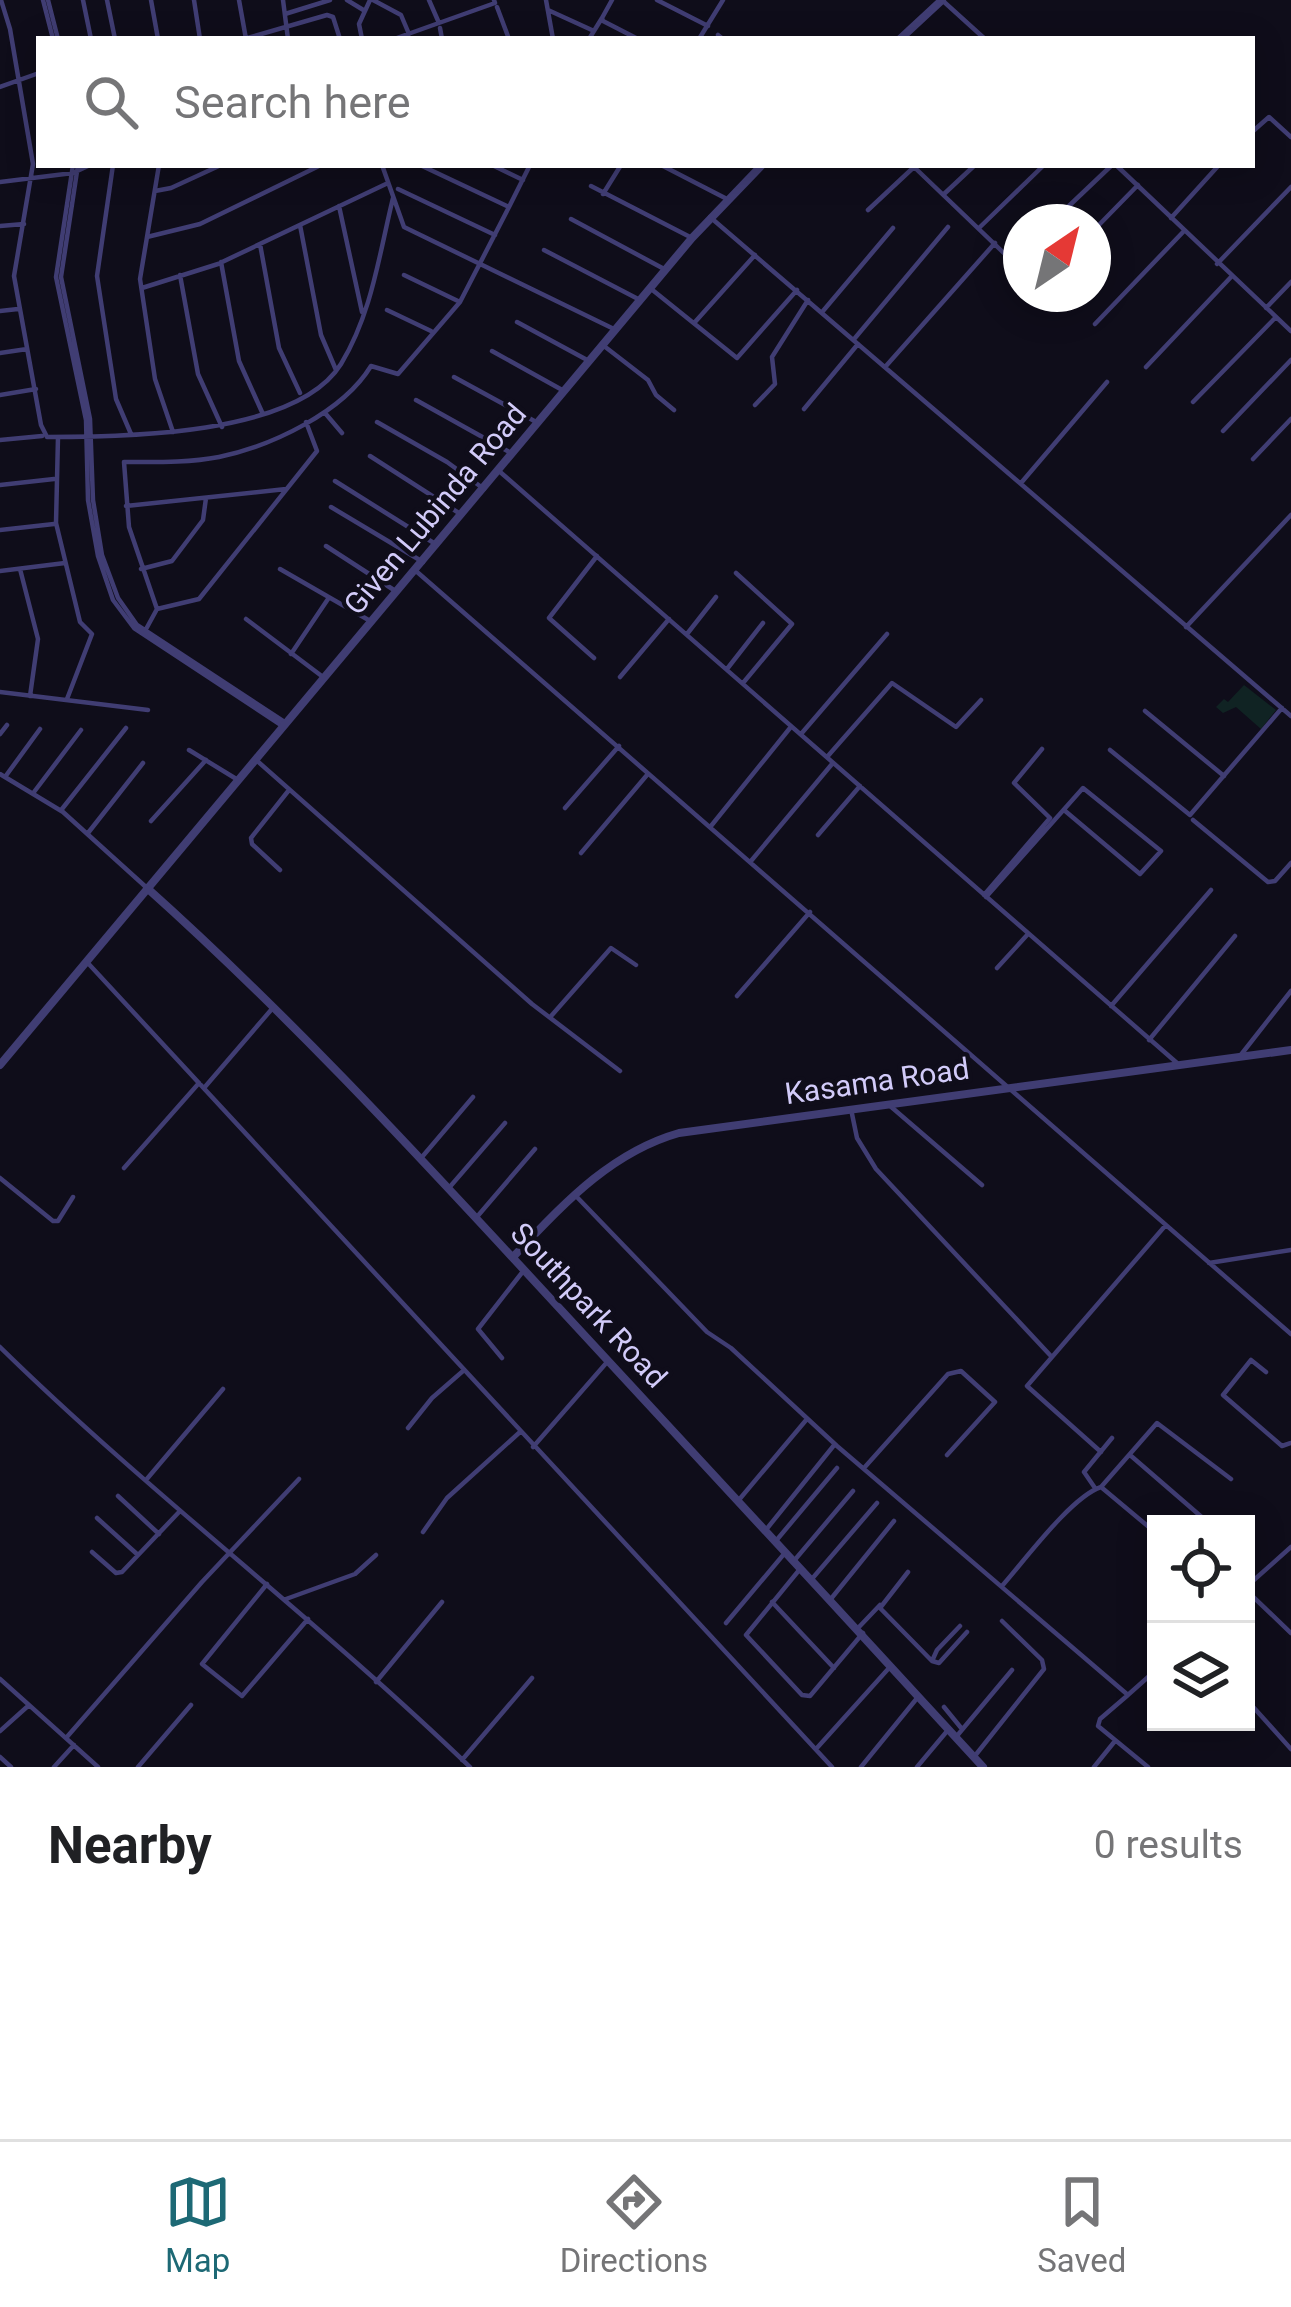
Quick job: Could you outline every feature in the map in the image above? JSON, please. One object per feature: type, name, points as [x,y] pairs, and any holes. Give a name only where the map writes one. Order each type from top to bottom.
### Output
[{"type":"street","points":[[1,0],[19,80],[33,179],[14,266],[44,436]]},
{"type":"street","points":[[46,0],[54,36]]},
{"type":"street","points":[[83,0],[90,36]]},
{"type":"street","points":[[106,0],[114,36]]},
{"type":"street","points":[[151,0],[157,36]]},
{"type":"street","points":[[194,0],[200,36]]},
{"type":"street","points":[[238,0],[244,36]]},
{"type":"street","points":[[283,0],[287,36]]},
{"type":"street","points":[[285,14],[330,0]]},
{"type":"street","points":[[347,0],[365,11]]},
{"type":"street","points":[[361,36],[359,24],[372,0],[401,15],[409,34]]},
{"type":"street","points":[[429,0],[441,36]]},
{"type":"street","points":[[463,0],[468,13]]},
{"type":"street","points":[[546,0],[553,36]]},
{"type":"street","points":[[591,36],[612,0]]},
{"type":"street","points":[[656,0],[708,26]]},
{"type":"street","points":[[701,36],[723,0]]},
{"type":"street","points":[[921,0],[939,2],[981,36]]},
{"type":"street","points":[[903,36],[939,2]]},
{"type":"street","points":[[403,36],[495,4],[508,36]]},
{"type":"street","points":[[548,10],[594,31]]},
{"type":"street","points":[[254,36],[327,15],[333,17],[339,36]]},
{"type":"street","points":[[602,18],[633,36]]},
{"type":"street","points":[[0,87],[36,74]]},
{"type":"street","points":[[1255,129],[1269,117],[1291,137]]},
{"type":"street","points":[[0,182],[76,168],[61,277],[90,435],[102,555],[124,610],[145,633],[285,724]]},
{"type":"street","points":[[113,168],[97,276],[116,399],[131,434]]},
{"type":"street","points":[[159,168],[140,270],[154,379],[173,432]]},
{"type":"street","points":[[155,191],[214,168]]},
{"type":"street","points":[[147,237],[200,224],[315,168]]},
{"type":"street","points":[[383,168],[402,226],[616,330]]},
{"type":"street","points":[[427,168],[509,208]]},
{"type":"street","points":[[438,173],[440,168]]},
{"type":"street","points":[[498,168],[523,180]]},
{"type":"street","points":[[145,633],[157,609],[141,569],[126,506],[124,462],[222,457],[326,413],[347,399],[371,366],[398,374],[460,302],[529,168]]},
{"type":"street","points":[[603,194],[619,168]]},
{"type":"street","points":[[668,168],[727,199]]},
{"type":"street","name":"Given Lubinda Road","points":[[0,1065],[755,168]]},
{"type":"street","points":[[868,210],[911,168]]},
{"type":"street","points":[[915,168],[1003,250]]},
{"type":"street","points":[[944,194],[972,168]]},
{"type":"street","points":[[979,227],[1041,168]]},
{"type":"street","points":[[1072,204],[1111,168]]},
{"type":"street","points":[[1118,168],[1291,331]]},
{"type":"street","points":[[1171,218],[1217,168]]},
{"type":"street","points":[[142,288],[221,262],[388,183]]},
{"type":"street","points":[[1111,213],[1138,185]]},
{"type":"street","points":[[591,186],[692,238]]},
{"type":"street","points":[[1217,264],[1291,187]]},
{"type":"street","points":[[398,189],[495,236]]},
{"type":"street","points":[[0,440],[222,427],[302,396],[328,380],[364,315],[393,198]]},
{"type":"street","points":[[339,206],[364,315]]},
{"type":"street","points":[[710,218],[1291,716]]},
{"type":"street","points":[[571,219],[666,269]]},
{"type":"street","points":[[0,226],[24,224]]},
{"type":"street","points":[[300,225],[321,334],[336,370]]},
{"type":"street","points":[[804,409],[948,227]]},
{"type":"street","points":[[823,312],[893,228]]},
{"type":"street","points":[[1095,324],[1184,231]]},
{"type":"street","points":[[886,366],[995,243]]},
{"type":"street","points":[[260,244],[279,348],[302,396]]},
{"type":"street","points":[[544,250],[640,300]]},
{"type":"street","points":[[693,324],[755,255]]},
{"type":"street","points":[[221,262],[239,361],[263,413]]},
{"type":"street","points":[[0,268],[14,266]]},
{"type":"street","points":[[180,274],[198,374],[222,427]]},
{"type":"street","points":[[404,275],[460,302]]},
{"type":"street","points":[[1146,367],[1231,277]]},
{"type":"street","points":[[1266,308],[1291,282]]},
{"type":"street","points":[[650,288],[739,358],[796,290]]},
{"type":"street","points":[[755,405],[775,384],[772,357],[808,300]]},
{"type":"street","points":[[0,311],[20,309]]},
{"type":"street","points":[[387,310],[432,332]]},
{"type":"street","points":[[1193,402],[1276,317]]},
{"type":"street","points":[[517,322],[590,361]]},
{"type":"street","points":[[603,345],[648,380],[656,395],[674,410]]},
{"type":"street","points":[[0,353],[27,349]]},
{"type":"street","points":[[492,351],[564,391]]},
{"type":"street","points":[[1223,431],[1291,360]]},
{"type":"street","points":[[454,376],[538,423]]},
{"type":"street","points":[[1021,484],[1107,382]]},
{"type":"street","points":[[0,395],[35,389]]},
{"type":"street","points":[[416,400],[513,454]]},
{"type":"street","points":[[326,413],[342,433]]},
{"type":"street","points":[[1252,459],[1291,419]]},
{"type":"street","points":[[157,609],[199,599],[317,451],[306,422]]},
{"type":"street","points":[[377,422],[447,461],[484,490]]},
{"type":"street","points":[[58,437],[56,523],[80,622],[92,634],[67,699]]},
{"type":"street","points":[[370,456],[462,515]]},
{"type":"street","points":[[499,471],[1179,1065]]},
{"type":"street","points":[[0,485],[56,479]]},
{"type":"street","points":[[335,481],[437,545]]},
{"type":"street","points":[[126,506],[286,489]]},
{"type":"street","points":[[141,569],[172,561],[203,520],[206,498]]},
{"type":"street","points":[[331,507],[419,567],[1291,1334]]},
{"type":"street","points":[[1186,627],[1291,514]]},
{"type":"street","points":[[0,530],[56,523]]},
{"type":"street","points":[[326,546],[397,592]]},
{"type":"street","points":[[594,658],[548,618],[597,556]]},
{"type":"street","points":[[0,572],[65,563]]},
{"type":"street","points":[[20,569],[38,639],[30,696]]},
{"type":"street","points":[[280,569],[372,622]]},
{"type":"street","points":[[736,573],[793,624],[743,683]]},
{"type":"street","points":[[292,654],[329,597]]},
{"type":"street","points":[[687,634],[716,597]]},
{"type":"street","points":[[246,619],[324,678]]},
{"type":"street","points":[[620,677],[669,619]]},
{"type":"street","points":[[727,669],[763,623]]},
{"type":"street","points":[[801,734],[887,634]]},
{"type":"street","points":[[751,861],[892,683],[956,728],[981,700]]},
{"type":"street","points":[[0,692],[148,710]]},
{"type":"street","points":[[1110,750],[1187,815],[1282,708]]},
{"type":"street","points":[[1145,711],[1224,776]]},
{"type":"street","points":[[0,734],[7,725]]},
{"type":"street","points":[[711,826],[792,726]]},
{"type":"street","points":[[61,811],[126,728]]},
{"type":"street","points":[[40,729],[3,775],[61,811],[147,888]]},
{"type":"street","points":[[34,793],[81,730]]},
{"type":"street","points":[[565,808],[619,746]]},
{"type":"street","points":[[985,896],[1050,818],[1014,783],[1042,749]]},
{"type":"street","points":[[189,750],[238,780]]},
{"type":"street","points":[[255,759],[550,1017],[620,1071]]},
{"type":"street","points":[[151,821],[206,760]]},
{"type":"street","points":[[88,833],[142,763]]},
{"type":"street","points":[[581,853],[649,773]]},
{"type":"street","points":[[818,836],[860,786]]},
{"type":"street","points":[[985,896],[1081,788],[1089,789],[1161,851],[1140,874],[1064,810]]},
{"type":"street","points":[[280,870],[250,838],[289,790]]},
{"type":"street","points":[[1193,820],[1268,882],[1275,881],[1291,863]]},
{"type":"street","name":"Southpark Road","points":[[147,888],[275,1006],[949,1729],[959,1733],[983,1767]]},
{"type":"street","points":[[1111,1006],[1211,890]]},
{"type":"street","points":[[737,996],[810,912]]},
{"type":"street","points":[[997,968],[1028,934]]},
{"type":"street","points":[[1149,1040],[1235,935]]},
{"type":"street","points":[[550,1017],[611,948],[636,965]]},
{"type":"street","points":[[86,962],[832,1767]]},
{"type":"street","points":[[1240,1056],[1291,991]]},
{"type":"street","points":[[124,1168],[275,1006]]},
{"type":"street","name":"Kasama Road","points":[[512,1257],[608,1167],[651,1141],[679,1133],[1291,1049]]},
{"type":"street","points":[[420,1160],[472,1097]]},
{"type":"street","points":[[889,1105],[982,1185]]},
{"type":"street","points":[[850,1109],[857,1138],[876,1169],[1050,1355]]},
{"type":"street","points":[[448,1189],[505,1123]]},
{"type":"street","points":[[476,1218],[535,1149]]},
{"type":"street","points":[[0,1178],[53,1221],[58,1221],[74,1197]]},
{"type":"street","points":[[575,1195],[658,1286],[1128,1695]]},
{"type":"street","points":[[1101,1451],[1027,1388],[1050,1355],[1165,1226]]},
{"type":"street","points":[[1209,1263],[1291,1250]]},
{"type":"street","points":[[502,1358],[478,1329],[524,1270]]},
{"type":"street","points":[[0,1347],[470,1767]]},
{"type":"street","points":[[533,1447],[608,1360]]},
{"type":"street","points":[[1266,1372],[1251,1360],[1222,1395],[1282,1446],[1291,1443]]},
{"type":"street","points":[[408,1428],[463,1371]]},
{"type":"street","points":[[864,1468],[948,1374],[961,1371],[995,1402],[947,1455]]},
{"type":"street","points":[[146,1480],[223,1389]]},
{"type":"street","points":[[738,1501],[807,1419]]},
{"type":"street","points":[[1002,1586],[1160,1422],[1231,1479]]},
{"type":"street","points":[[423,1532],[446,1498],[520,1432]]},
{"type":"street","points":[[1112,1438],[1084,1472],[1147,1526]]},
{"type":"street","points":[[765,1531],[835,1444]]},
{"type":"street","points":[[1130,1455],[1199,1515]]},
{"type":"street","points":[[775,1542],[837,1468]]},
{"type":"street","points":[[66,1738],[228,1552],[235,1550],[299,1479]]},
{"type":"street","points":[[854,1491],[746,1634],[806,1697],[834,1669],[908,1572]]},
{"type":"street","points":[[118,1496],[159,1534]]},
{"type":"street","points":[[811,1580],[877,1503]]},
{"type":"street","points":[[92,1552],[119,1574],[180,1511]]},
{"type":"street","points":[[97,1518],[138,1555]]},
{"type":"street","points":[[830,1600],[894,1521]]},
{"type":"street","points":[[1255,1581],[1291,1547]]},
{"type":"street","points":[[726,1623],[784,1553]]},
{"type":"street","points":[[286,1599],[355,1574],[376,1555]]},
{"type":"street","points":[[267,1583],[202,1664],[242,1696],[308,1619]]},
{"type":"street","points":[[1255,1598],[1291,1633]]},
{"type":"street","points":[[376,1682],[442,1602]]},
{"type":"street","points":[[772,1602],[834,1669]]},
{"type":"street","points":[[880,1605],[932,1661],[939,1663],[967,1632]]},
{"type":"street","points":[[974,1757],[1044,1669],[1042,1660],[1002,1621]]},
{"type":"street","points":[[932,1661],[960,1626]]},
{"type":"street","points":[[816,1748],[892,1664]]},
{"type":"street","points":[[944,1707],[959,1733],[1012,1670]]},
{"type":"street","points":[[463,1760],[532,1678]]},
{"type":"street","points":[[1147,1678],[1098,1723],[1148,1767]]},
{"type":"street","points":[[0,1679],[98,1767]]},
{"type":"street","points":[[861,1767],[920,1696]]},
{"type":"street","points":[[138,1767],[191,1705]]},
{"type":"street","points":[[0,1731],[28,1706]]},
{"type":"street","points":[[1255,1709],[1291,1749]]},
{"type":"street","points":[[917,1767],[949,1729]]},
{"type":"street","points":[[1094,1767],[1115,1741]]},
{"type":"street","points":[[54,1767],[74,1745]]},
{"type":"street","points":[[0,1757],[11,1767]]},
{"type":"green space","points":[[1244,685],[1276,710],[1261,729],[1236,707],[1223,713],[1216,707]]}]
